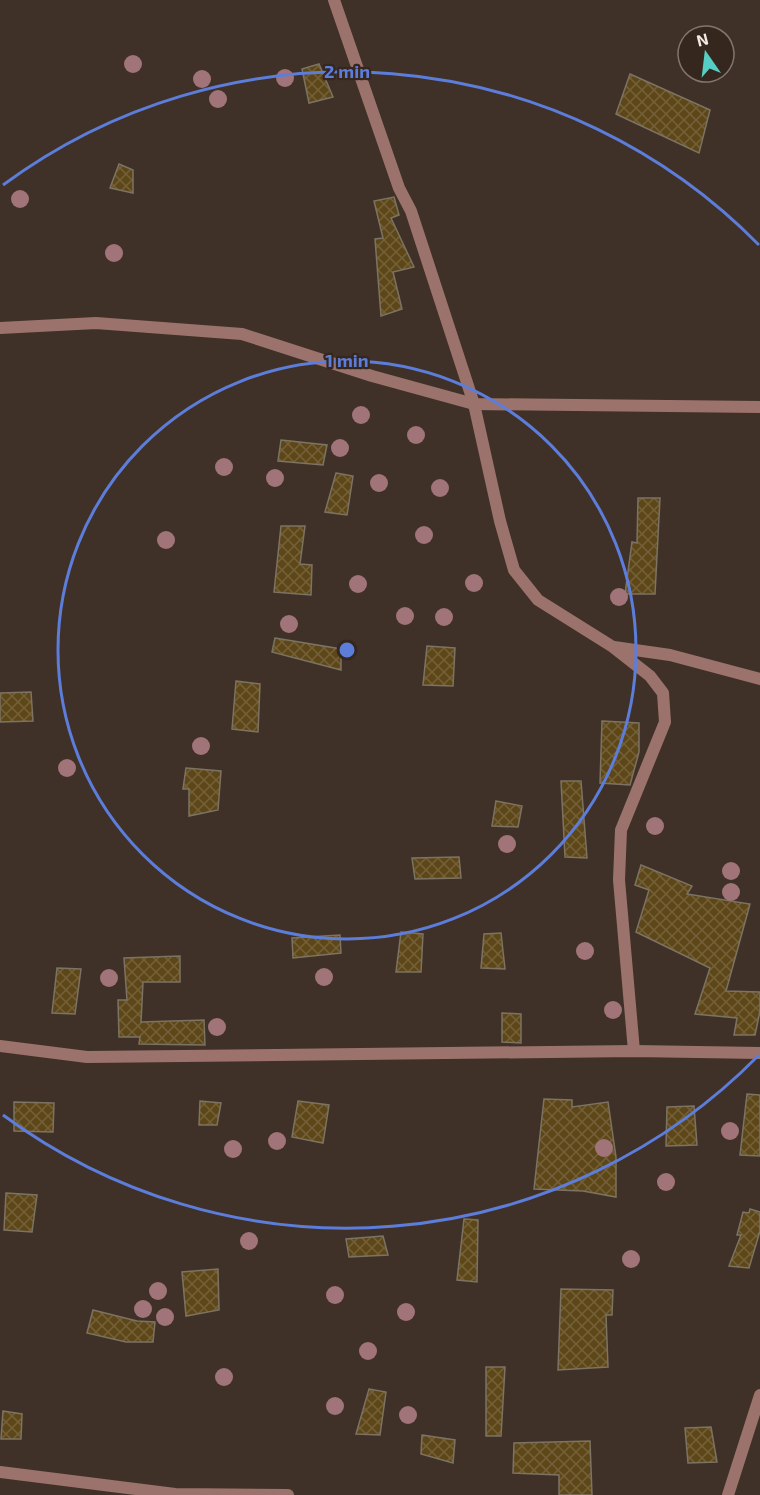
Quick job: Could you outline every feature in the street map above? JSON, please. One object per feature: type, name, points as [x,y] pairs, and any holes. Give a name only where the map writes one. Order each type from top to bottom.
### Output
[{"type":"street","points":[[334,0],[399,188],[411,211],[474,404],[500,522],[514,570],[538,600],[563,617],[589,629],[650,676],[663,693],[665,722],[621,830],[619,880],[634,1051]]},
{"type":"street","points":[[0,328],[96,323],[242,334],[372,376],[474,404],[760,407]]},
{"type":"street","points":[[613,647],[670,655],[760,679]]},
{"type":"street","points":[[0,1046],[87,1056],[634,1051],[760,1053]]},
{"type":"street","points":[[728,1495],[760,1395]]},
{"type":"street","points":[[0,1472],[175,1494],[288,1495]]},
{"type":"building","points":[[319,64],[333,97],[309,103],[302,69]]},
{"type":"building","points":[[630,74],[710,110],[699,153],[616,114]]},
{"type":"building","points":[[119,164],[133,170],[133,193],[110,188]]},
{"type":"building","points":[[394,197],[399,215],[391,218],[414,267],[393,272],[402,309],[381,316],[375,239],[383,238],[374,201]]},
{"type":"building","points":[[281,440],[327,445],[323,465],[278,461]]},
{"type":"building","points":[[336,473],[353,476],[347,515],[325,512]]},
{"type":"building","points":[[638,498],[660,498],[655,594],[625,594],[632,542],[637,543]]},
{"type":"building","points":[[281,526],[305,526],[300,564],[312,565],[311,595],[274,592]]},
{"type":"building","points":[[275,638],[341,649],[341,670],[272,652]]},
{"type":"building","points":[[427,646],[455,648],[453,686],[423,685]]},
{"type":"building","points":[[236,681],[260,684],[258,732],[232,729]]},
{"type":"building","points":[[31,692],[33,721],[0,722],[0,693]]},
{"type":"building","points":[[602,721],[639,723],[639,752],[630,785],[600,783]]},
{"type":"building","points":[[186,768],[221,771],[218,810],[189,816],[189,789],[183,789]]},
{"type":"building","points":[[561,781],[581,781],[587,858],[565,857]]},
{"type":"building","points":[[496,801],[522,806],[518,827],[492,826]]},
{"type":"building","points":[[459,857],[461,878],[415,879],[412,858]]},
{"type":"building","points":[[641,865],[692,886],[687,894],[750,904],[726,991],[760,992],[760,1011],[755,1035],[734,1035],[737,1018],[695,1014],[710,968],[636,932],[649,890],[635,885]]},
{"type":"building","points":[[401,932],[423,934],[421,972],[396,972]]},
{"type":"building","points":[[501,933],[505,969],[481,968],[484,934]]},
{"type":"building","points":[[340,935],[341,953],[293,958],[292,938]]},
{"type":"building","points":[[180,956],[180,982],[143,982],[141,1022],[204,1020],[205,1045],[139,1044],[140,1037],[119,1037],[118,1000],[127,1000],[124,958]]},
{"type":"building","points":[[57,968],[81,969],[75,1014],[52,1013]]},
{"type":"building","points":[[502,1013],[521,1014],[521,1043],[502,1042]]},
{"type":"building","points":[[747,1094],[760,1095],[760,1156],[740,1155]]},
{"type":"building","points":[[544,1099],[572,1100],[572,1107],[608,1102],[616,1157],[616,1197],[583,1191],[534,1189]]},
{"type":"building","points":[[200,1101],[221,1103],[217,1125],[199,1125]]},
{"type":"building","points":[[298,1101],[329,1105],[323,1143],[292,1137]]},
{"type":"building","points":[[14,1102],[54,1103],[53,1132],[14,1131]]},
{"type":"building","points":[[694,1106],[697,1145],[666,1146],[667,1107]]},
{"type":"building","points":[[6,1193],[37,1195],[32,1232],[4,1230]]},
{"type":"building","points":[[750,1209],[760,1212],[760,1231],[749,1268],[729,1266],[741,1235],[737,1235],[743,1212],[749,1213]]},
{"type":"building","points":[[464,1219],[478,1220],[477,1282],[457,1280]]},
{"type":"building","points":[[383,1236],[388,1255],[349,1257],[346,1239]]},
{"type":"building","points":[[218,1269],[219,1310],[186,1316],[182,1272]]},
{"type":"building","points":[[561,1289],[613,1290],[612,1315],[606,1315],[608,1367],[558,1370]]},
{"type":"building","points":[[93,1310],[137,1321],[155,1322],[153,1342],[126,1342],[87,1333]]},
{"type":"building","points":[[486,1367],[505,1367],[501,1436],[486,1436]]},
{"type":"building","points":[[369,1389],[386,1392],[380,1435],[356,1434]]},
{"type":"building","points":[[3,1411],[22,1414],[21,1439],[1,1439]]},
{"type":"building","points":[[711,1427],[717,1462],[688,1463],[685,1428]]},
{"type":"building","points":[[422,1435],[455,1440],[453,1463],[421,1454]]},
{"type":"building","points":[[590,1441],[592,1495],[559,1495],[559,1475],[513,1473],[514,1443]]}]
